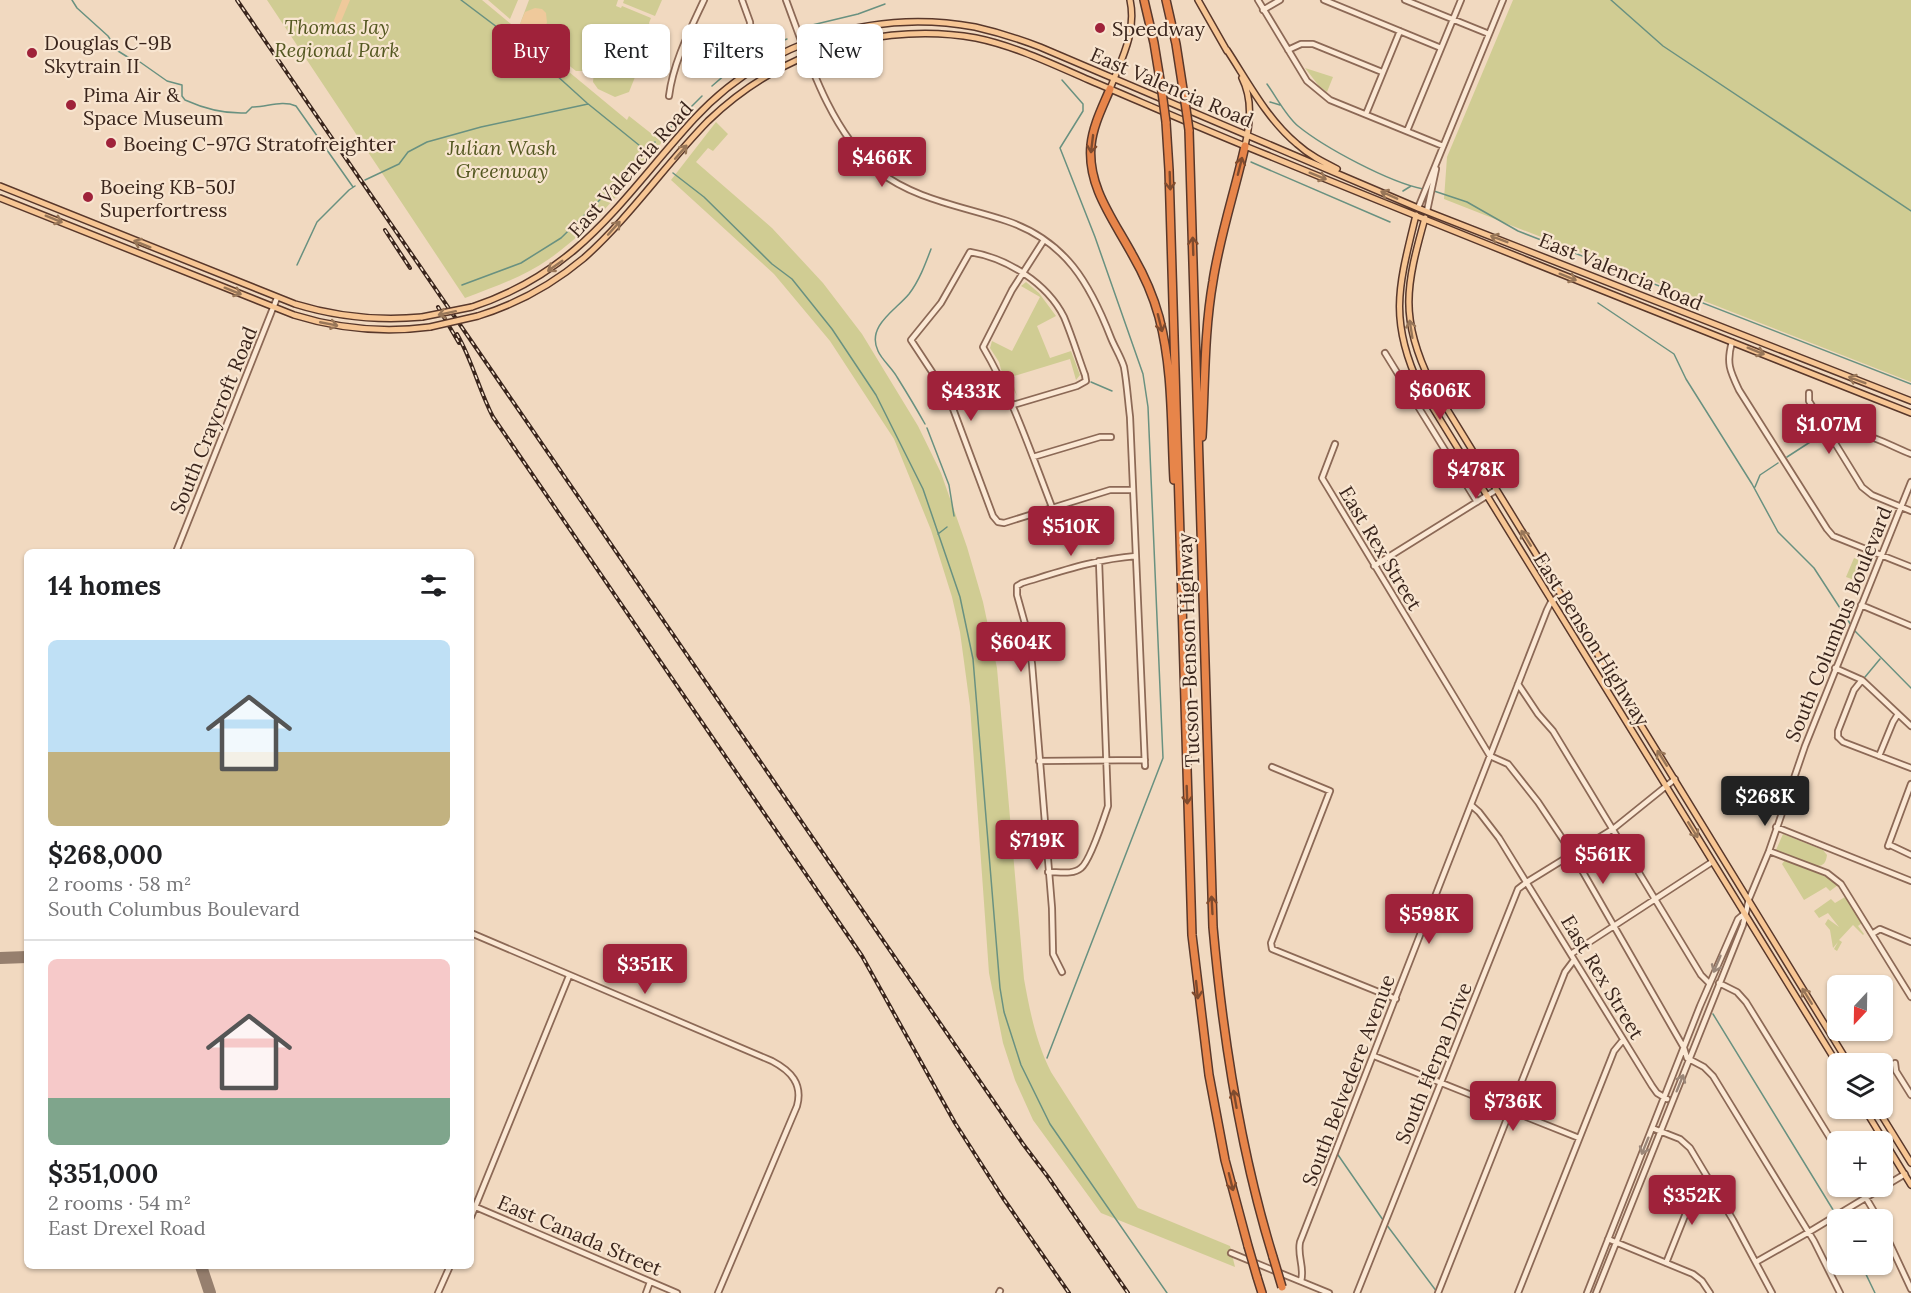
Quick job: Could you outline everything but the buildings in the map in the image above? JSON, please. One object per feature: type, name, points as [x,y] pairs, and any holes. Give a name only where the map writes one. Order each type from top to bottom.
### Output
[{"type":"highway","name":"Tucson–Benson Highway","points":[[1144,0],[1162,92],[1169,170],[1191,911],[1197,989],[1225,1160],[1262,1293]]},
{"type":"highway","name":"Tucson–Benson Highway","points":[[1166,0],[1178,57],[1189,130],[1211,890],[1218,982],[1236,1108],[1254,1186],[1283,1290]]},
{"type":"highway","points":[[1110,88],[1092,138],[1091,166],[1099,195],[1145,279],[1162,331],[1168,373],[1182,621]]},
{"type":"highway","points":[[1200,493],[1211,294],[1223,231],[1245,146]]},
{"type":"main road","points":[[1110,88],[1124,57],[1130,34],[1132,18],[1130,0]]},
{"type":"main road","points":[[1198,0],[1227,50],[1248,94],[1250,105],[1245,146]]},
{"type":"main road","name":"East Valencia Road","points":[[883,24],[945,23],[1018,39],[1418,208],[1911,401]]},
{"type":"main road","name":"East Valencia Road","points":[[883,37],[922,34],[958,36],[995,43],[1016,50],[1425,220],[1911,413]]},
{"type":"main road","name":"East Valencia Road","points":[[0,186],[277,298],[320,312],[370,319],[422,317],[472,307],[521,287],[567,257],[598,229],[695,118],[715,99],[763,64],[797,47]]},
{"type":"main road","points":[[1227,50],[1270,115],[1285,133],[1312,156],[1359,182]]},
{"type":"main road","name":"East Valencia Road","points":[[0,198],[273,308],[306,319],[355,328],[394,330],[430,327],[478,316],[524,298],[573,267],[614,228],[717,113],[753,85],[797,61]]},
{"type":"main road","name":"East Benson Highway","points":[[1418,208],[1400,288],[1399,324],[1409,366],[1551,602],[1831,1053]]},
{"type":"main road","name":"East Benson Highway","points":[[1427,211],[1409,287],[1408,309],[1411,334],[1418,357],[1431,383],[1496,490],[1842,1053]]},
{"type":"main road","points":[[1871,1119],[1911,1185]]},
{"type":"main road","points":[[1884,1119],[1911,1163]]},
{"type":"street","points":[[669,96],[686,40],[704,0]]},
{"type":"street","points":[[742,0],[750,24]]},
{"type":"street","points":[[786,0],[797,30]]},
{"type":"street","points":[[1257,0],[1307,81],[1317,91],[1330,100],[1443,146]]},
{"type":"street","points":[[1263,10],[1280,0]]},
{"type":"street","points":[[1324,0],[1441,48]]},
{"type":"street","points":[[1405,0],[1489,34]]},
{"type":"street","points":[[1407,131],[1461,0]]},
{"type":"street","points":[[1418,208],[1423,193],[1429,187],[1438,158],[1503,0]]},
{"type":"street","points":[[1366,114],[1400,31]]},
{"type":"street","points":[[1288,50],[1301,44],[1313,44],[1382,72]]},
{"type":"street","points":[[817,78],[842,131],[864,157],[888,178],[914,193],[1009,221],[1030,231],[1067,258],[1082,275],[1102,314],[1123,366],[1130,417],[1145,766]]},
{"type":"street","points":[[1427,211],[1431,195],[1429,187]]},
{"type":"street","points":[[1044,240],[1012,290],[983,347],[1013,405],[1052,507]]},
{"type":"street","points":[[1013,405],[1077,386],[1086,381],[1085,375],[1063,316],[1048,295],[1007,264],[970,252],[941,303],[911,340],[952,406],[993,516],[998,522],[1004,523],[1110,490],[1133,490]]},
{"type":"street","name":"South Craycroft Road","points":[[178,549],[277,298]]},
{"type":"street","points":[[1732,342],[1728,360],[1731,374],[1827,529],[1833,536],[1911,567]]},
{"type":"street","points":[[1385,353],[1477,502]]},
{"type":"street","points":[[1741,393],[1747,390]]},
{"type":"street","points":[[1809,393],[1809,401],[1862,487],[1872,495],[1911,511]]},
{"type":"street","points":[[1831,437],[1856,432],[1911,454]]},
{"type":"street","points":[[1033,457],[1100,437],[1111,437]]},
{"type":"street","name":"East Rex Street","points":[[1335,444],[1322,478],[1490,756]]},
{"type":"street","name":"South Columbus Boulevard","points":[[1596,1293],[1743,923],[1749,899],[1769,851],[1835,668],[1911,482]]},
{"type":"street","points":[[1374,566],[1496,490]]},
{"type":"street","points":[[1062,972],[1053,954],[1032,664],[1017,586],[1099,561],[1136,556]]},
{"type":"street","points":[[1048,872],[1074,872],[1083,867],[1103,824],[1108,806],[1099,561]]},
{"type":"street","points":[[1551,602],[1561,595]]},
{"type":"street","name":"South Belvedere Avenue","points":[[1300,1281],[1303,1270],[1299,1253],[1300,1242],[1551,602]]},
{"type":"street","points":[[1861,605],[1911,626]]},
{"type":"street","points":[[1835,668],[1862,680],[1911,726]]},
{"type":"street","points":[[1862,680],[1854,690],[1836,738],[1911,768]]},
{"type":"street","points":[[1518,684],[1538,714],[1553,731],[1654,900],[1701,975],[1709,983]]},
{"type":"street","points":[[1879,756],[1898,714]]},
{"type":"street","points":[[1490,756],[1509,764],[1538,802],[1572,854],[1689,1059],[1704,1067],[1713,1076],[1809,1232],[1840,1293]]},
{"type":"street","points":[[1039,761],[1144,760]]},
{"type":"street","points":[[1272,766],[1330,791],[1270,947],[1276,952],[1396,999]]},
{"type":"street","name":"South Herpa Drive","points":[[1358,1293],[1516,893],[1527,882],[1613,829],[1652,800],[1675,779]]},
{"type":"street","points":[[1911,784],[1889,841],[1889,846],[1911,855]]},
{"type":"street","name":"East Rex Street","points":[[1471,805],[1497,834],[1652,1086],[1664,1098],[1672,1101]]},
{"type":"street","points":[[1776,827],[1911,881]]},
{"type":"street","points":[[1769,851],[1827,873],[1841,884],[1911,997]]},
{"type":"street","points":[[1571,954],[1712,862]]},
{"type":"street","name":"South Columbus Boulevard","points":[[1587,1291],[1709,983],[1738,918],[1744,914]]},
{"type":"street","points":[[1872,934],[1880,929],[1911,942]]},
{"type":"street","points":[[474,934],[772,1061],[789,1072],[797,1083],[799,1093],[797,1106],[717,1293]]},
{"type":"street","points":[[1438,1293],[1565,972],[1574,960]]},
{"type":"street","points":[[474,1204],[569,976]]},
{"type":"street","points":[[1719,983],[1737,992],[1827,1137]]},
{"type":"street","points":[[1518,1293],[1614,1051],[1623,1040]]},
{"type":"street","points":[[1374,1056],[1579,1138]]},
{"type":"street","points":[[1895,1063],[1896,1071],[1911,1095]]},
{"type":"street","points":[[1652,1128],[1677,1137],[1687,1145],[1711,1183],[1772,1293]]},
{"type":"street","points":[[1756,1262],[1905,1174]]},
{"type":"street","points":[[1666,1263],[1692,1198],[1711,1183]]},
{"type":"street","points":[[1866,1198],[1872,1209]]},
{"type":"street","name":"East Canada Street","points":[[474,1206],[677,1293]]},
{"type":"street","points":[[1608,1239],[1696,1276],[1710,1293]]},
{"type":"street","points":[[1893,1251],[1911,1289]]},
{"type":"street","points":[[1231,1253],[1329,1293]]},
{"type":"street","points":[[438,1293],[449,1269]]},
{"type":"street","points":[[646,1293],[651,1282]]},
{"type":"street","points":[[1587,1291],[1596,1293]]},
{"type":"green space","name":"Julian Wash Greenway","points":[[267,0],[482,0],[511,24],[492,24],[492,78],[570,78],[570,73],[627,120],[629,116],[662,142],[609,204],[565,247],[529,271],[465,298]]},
{"type":"green space","points":[[488,0],[518,0],[510,19]]},
{"type":"green space","points":[[529,0],[618,0],[616,6],[621,8],[622,6],[651,18],[649,24],[582,24],[582,71],[576,71],[570,66],[570,24],[520,24]]},
{"type":"green space","points":[[624,0],[662,0],[655,16],[623,3]]},
{"type":"green space","points":[[1513,0],[1911,0],[1911,382],[1444,199],[1447,157]]},
{"type":"green space","points":[[1305,68],[1333,77],[1327,92],[1319,86]]},
{"type":"green space","points":[[593,78],[635,78],[629,92],[615,97],[598,89],[593,82]]},
{"type":"green space","points":[[716,122],[728,134],[713,151],[708,148],[696,162],[772,228],[823,283],[862,334],[918,426],[941,473],[967,547],[983,602],[997,668],[1024,979],[1034,1027],[1046,1061],[1138,1208],[1230,1246],[1235,1267],[1101,1213],[1033,1120],[1015,1080],[1003,1043],[989,973],[970,706],[960,632],[952,597],[931,530],[894,439],[830,341],[774,274],[671,180]]},
{"type":"green space","points":[[1026,282],[1039,293],[1056,316],[1037,326],[1050,358],[1071,351],[1080,375],[1076,380],[1070,359],[1011,377],[1017,396],[990,348],[992,341],[1012,351],[1040,297],[1021,286]]},
{"type":"green space","points":[[1854,558],[1864,562],[1857,581],[1846,577]]},
{"type":"green space","points":[[1783,834],[1823,850],[1827,855],[1826,860],[1817,866],[1776,850]]},
{"type":"green space","points":[[1785,860],[1829,878],[1838,885],[1830,891],[1826,887],[1804,900],[1782,864]]},
{"type":"green space","points":[[1845,897],[1862,923],[1858,926],[1864,934],[1853,925],[1839,940],[1842,942],[1837,951],[1834,949],[1838,942],[1833,948],[1830,930],[1825,924],[1828,919],[1839,927],[1828,913],[1819,918],[1814,911],[1831,899],[1835,903]]},
{"type":"sand","points":[[342,0],[350,0],[335,36],[329,33]]},
{"type":"sand","points":[[535,8],[542,9],[546,13],[547,23],[520,24],[525,12]]},
{"type":"waterway","points":[[72,0],[77,8],[108,36],[118,51],[140,62],[167,81],[182,85],[182,96],[185,100],[230,113],[246,113],[252,107],[274,104],[296,106],[353,187]]},
{"type":"waterway","points":[[461,0],[534,55],[587,103],[650,154]]},
{"type":"waterway","points":[[1611,0],[1663,46],[1911,211]]},
{"type":"waterway","points":[[816,24],[858,14],[885,4]]},
{"type":"waterway","points":[[712,86],[747,59],[787,39]]},
{"type":"waterway","points":[[1047,1058],[1163,758],[1148,407],[1143,374],[1095,237],[1060,148],[1083,111],[1083,104],[1062,80]]},
{"type":"waterway","points":[[1267,84],[1290,117],[1310,135],[1340,154],[1376,172],[1423,189]]},
{"type":"waterway","points":[[661,137],[702,96]]},
{"type":"waterway","points":[[1270,102],[1280,105]]},
{"type":"waterway","points":[[365,180],[399,164],[408,152],[427,142],[481,127],[588,104]]},
{"type":"waterway","points":[[639,158],[655,142]]},
{"type":"waterway","points":[[629,169],[636,162]]},
{"type":"waterway","points":[[1251,162],[1390,222]]},
{"type":"waterway","points":[[673,173],[704,197],[772,264],[792,279],[832,329],[876,395],[923,489],[960,597],[973,659],[1000,988],[1004,1012],[1021,1065],[1050,1124],[1167,1293]]},
{"type":"waterway","points":[[462,285],[521,263],[561,238],[615,185]]},
{"type":"waterway","points":[[297,265],[317,222],[355,186]]},
{"type":"waterway","points":[[1403,191],[1411,186]]},
{"type":"waterway","points":[[1434,191],[1467,202],[1518,231],[1911,384]]},
{"type":"waterway","points":[[925,424],[895,374],[878,351],[875,342],[879,326],[884,319],[913,289],[931,249]]},
{"type":"waterway","points":[[1598,303],[1674,354],[1686,379],[1752,484],[1778,532],[1814,568],[1851,625]]},
{"type":"waterway","points":[[1091,382],[1112,391]]},
{"type":"waterway","points":[[927,428],[949,485],[954,516]]},
{"type":"waterway","points":[[1787,457],[1821,435]]},
{"type":"waterway","points":[[1755,487],[1760,475],[1778,463]]},
{"type":"waterway","points":[[938,534],[947,527]]},
{"type":"waterway","points":[[1853,629],[1911,688]]},
{"type":"waterway","points":[[1865,677],[1880,659]]},
{"type":"waterway","points":[[1713,1014],[1833,1209]]},
{"type":"waterway","points":[[1336,1152],[1383,1220]]},
{"type":"waterway","points":[[1386,1224],[1437,1292]]},
{"type":"waterway","points":[[1866,1275],[1875,1293]]},
{"type":"taxiway","points":[[0,958],[24,957]]},
{"type":"taxiway","points":[[202,1269],[210,1293]]},
{"type":"railway","points":[[237,0],[1023,1144],[1128,1293]]},
{"type":"railway","points":[[385,230],[410,268]]},
{"type":"railway","points":[[438,307],[459,343]]},
{"type":"railway","points":[[457,334],[493,417],[862,956],[955,1123],[1003,1198],[1069,1293]]},
{"type":"place","name":"Speedway","points":[[1100,28]]},
{"type":"place","name":"Douglas C-9B Skytrain II","points":[[32,53]]},
{"type":"place","name":"Pima Air & Space Museum","points":[[71,105]]},
{"type":"place","name":"Boeing C-97G Stratofreighter","points":[[111,143]]},
{"type":"place","name":"Boeing KB-50J Superfortress","points":[[88,197]]},
{"type":"park label","name":"Thomas Jay Regional Park","points":[[337,38]]}]
